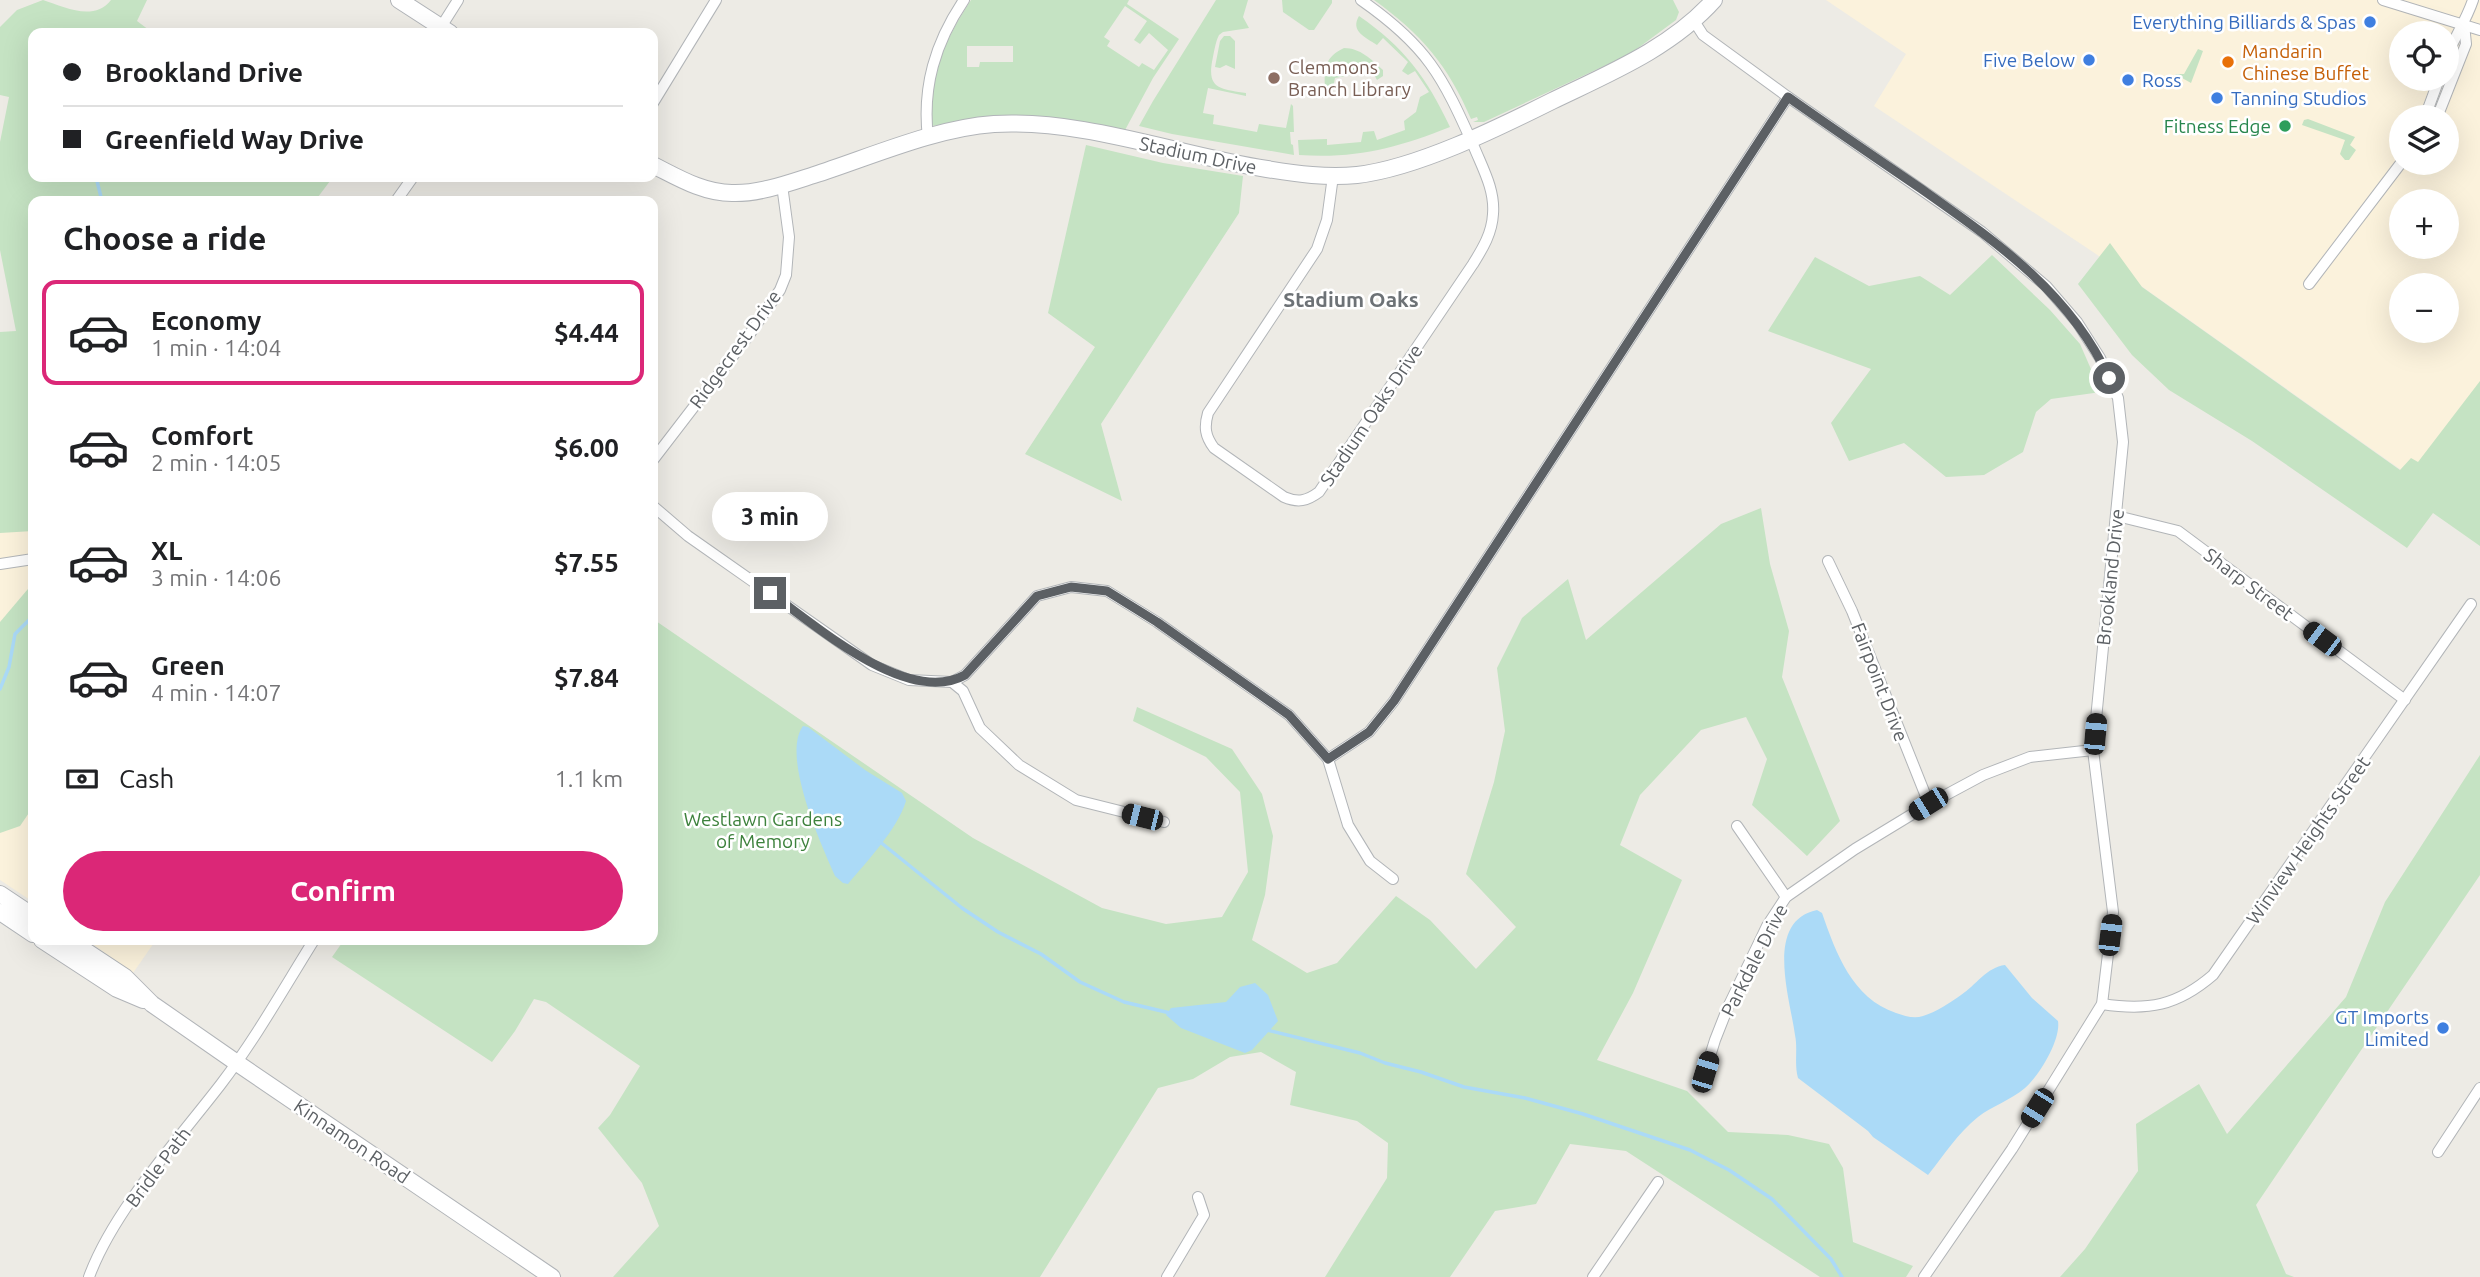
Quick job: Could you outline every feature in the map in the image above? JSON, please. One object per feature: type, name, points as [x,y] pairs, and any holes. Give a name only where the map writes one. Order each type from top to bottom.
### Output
[{"type":"street","points":[[399,0],[443,28]]},
{"type":"street","points":[[447,28],[458,0]]},
{"type":"street","points":[[658,95],[716,0]]},
{"type":"street","points":[[928,138],[926,101],[930,70],[939,43],[964,0]]},
{"type":"street","points":[[1361,0],[1404,32],[1430,62],[1447,89],[1470,138]]},
{"type":"street","name":"Stadium Drive","points":[[658,168],[693,185],[732,194],[782,186],[928,138],[991,125],[1053,127],[1090,132],[1238,165],[1292,173],[1357,175],[1391,168],[1529,112],[1663,45],[1694,21],[1714,0]]},
{"type":"street","points":[[2383,0],[2480,30]]},
{"type":"street","points":[[2459,32],[2473,0]]},
{"type":"street","name":"Brookland Drive","points":[[1694,21],[1703,34],[1788,97],[1982,232],[2046,286],[2077,322],[2100,358],[2118,398],[2123,442],[2093,750],[2113,912],[2102,1004],[2012,1149],[1924,1277]]},
{"type":"street","points":[[2442,105],[2466,44],[2464,24]]},
{"type":"street","points":[[1328,759],[1369,732],[1394,701],[1788,97]]},
{"type":"street","name":"Stadium Oaks Drive","points":[[1333,176],[1327,219],[1317,249],[1205,421],[1208,440],[1214,448],[1292,500],[1311,498],[1320,492],[1485,245],[1491,229],[1493,199],[1490,184],[1470,138]]},
{"type":"street","points":[[2309,284],[2392,175]]},
{"type":"street","name":"Ridgecrest Drive","points":[[658,453],[780,290],[786,275],[789,237],[782,186]]},
{"type":"street","points":[[658,510],[688,536],[872,665],[909,680],[952,682],[965,675],[1037,596],[1071,587],[1107,591],[1157,622],[1289,715],[1328,759],[1348,825],[1370,861],[1393,879]]},
{"type":"street","name":"Sharp Street","points":[[2117,516],[2178,531],[2404,700]]},
{"type":"street","points":[[0,564],[28,560]]},
{"type":"street","name":"Fairpoint Drive","points":[[1828,562],[1852,611],[1928,804]]},
{"type":"street","name":"Winview Heights Street","points":[[2102,1004],[2160,1006],[2186,995],[2213,975],[2224,963],[2471,604]]},
{"type":"street","points":[[952,682],[963,691],[980,728],[1019,765],[1076,800],[1164,822]]},
{"type":"street","name":"Parkdale Drive","points":[[1705,1072],[1728,1007],[1768,926],[1786,897],[1855,849],[1928,804],[2003,766],[2030,758],[2093,750]]},
{"type":"street","points":[[1737,826],[1786,897]]},
{"type":"street","points":[[0,894],[28,913]]},
{"type":"street","points":[[0,912],[28,931]]},
{"type":"street","name":"Kinnamon Road","points":[[50,945],[117,989],[152,1004]]},
{"type":"street","name":"Kinnamon Road","points":[[77,945],[125,977],[152,1004],[552,1277]]},
{"type":"street","points":[[237,1063],[311,945]]},
{"type":"street","name":"Bridle Path","points":[[89,1277],[126,1210],[237,1063]]},
{"type":"street","points":[[2438,1152],[2480,1088]]},
{"type":"street","points":[[1593,1277],[1658,1182]]},
{"type":"street","points":[[1167,1277],[1204,1215],[1198,1197]]},
{"type":"shaded area","points":[[1826,0],[2480,0],[2480,389],[2414,479],[2096,254],[1874,106],[1906,54]]},
{"type":"shaded area","points":[[28,506],[28,899],[0,880],[0,512]]},
{"type":"shaded area","points":[[94,945],[153,945],[133,973]]},
{"type":"green space","points":[[43,0],[88,12],[104,7],[111,0],[147,0],[137,21],[146,28],[28,28],[28,182],[329,182],[319,196],[28,196],[28,531],[0,533],[0,332],[16,331],[0,250],[0,142],[9,97],[0,95],[0,27],[17,10]]},
{"type":"green space","points":[[971,0],[1129,0],[1127,4],[1179,39],[1153,78],[1124,132],[969,121],[932,126],[935,75],[946,44]],"holes":[[[1125,6],[1147,21],[1134,40],[1140,44],[1149,33],[1168,50],[1154,70],[1142,63],[1139,67],[1107,46],[1110,41],[1104,37]],[[967,46],[1013,46],[1013,62],[980,62],[979,67],[967,67]]]},
{"type":"green space","points":[[1216,0],[1248,0],[1243,17],[1249,28],[1219,35],[1211,71],[1214,83],[1218,86],[1246,93],[1246,96],[1208,88],[1203,113],[1214,115],[1213,124],[1257,132],[1259,124],[1286,128],[1291,104],[1294,132],[1290,132],[1294,155],[1139,126]]},
{"type":"green space","points":[[1282,0],[1332,0],[1332,3],[1314,30],[1309,30],[1283,12]]},
{"type":"green space","points":[[1374,0],[1673,0],[1679,12],[1676,20],[1630,54],[1484,122],[1473,122],[1478,120],[1477,117],[1471,119],[1453,82],[1432,52],[1406,25]]},
{"type":"green space","points":[[1359,16],[1389,40],[1413,65],[1450,127],[1376,150],[1339,155],[1299,155],[1298,140],[1327,139],[1327,145],[1361,142],[1363,132],[1374,131],[1377,140],[1405,130],[1404,121],[1416,112],[1420,97],[1429,92],[1415,71],[1408,75],[1402,71],[1408,62],[1383,38],[1377,45],[1360,33],[1356,26]]},
{"type":"green space","points":[[1224,36],[1230,36],[1235,41],[1235,69],[1226,65],[1215,67],[1220,41]]},
{"type":"green space","points":[[1344,48],[1365,55],[1383,70],[1383,76],[1377,80],[1372,71],[1335,78],[1333,88],[1325,88],[1329,59]]},
{"type":"green space","points":[[2198,49],[2203,51],[2191,83],[2175,74],[2184,74]]},
{"type":"green space","points":[[2308,119],[2355,137],[2350,145],[2356,150],[2349,160],[2345,160],[2340,154],[2345,140],[2302,125],[2304,120]]},
{"type":"green space","points":[[1086,145],[1163,163],[1243,176],[1239,213],[1101,424],[1122,501],[1025,454],[1095,347],[1048,313]]},
{"type":"green space","points":[[2110,243],[2142,287],[2400,470],[2411,458],[2418,462],[2480,381],[2480,546],[2433,513],[2407,548],[2252,441],[2169,390],[2132,355],[2078,284]]},
{"type":"green space","points":[[1992,255],[2050,310],[2080,344],[2101,392],[2051,399],[2036,412],[2023,452],[1984,475],[1946,477],[1904,443],[1849,461],[1831,423],[1871,369],[1768,331],[1815,257],[1869,286],[1920,276],[1950,295]]},
{"type":"green space","name":"Westlawn Gardens of Memory","points":[[1761,508],[1770,564],[1789,631],[1782,677],[1840,821],[1807,856],[1752,805],[1767,759],[1746,717],[1701,730],[1640,795],[1620,845],[1682,880],[1633,993],[1597,1060],[1687,1091],[1728,1132],[1788,1135],[1829,1144],[1843,1168],[1853,1242],[1913,1266],[1906,1277],[1820,1277],[1626,1151],[1570,1144],[1536,1204],[1495,1211],[1450,1277],[1325,1277],[1387,1178],[1388,1143],[1357,1121],[1290,1105],[1296,1072],[1261,1052],[1230,1057],[1193,1079],[1158,1088],[1040,1277],[613,1277],[659,1226],[642,1183],[598,1128],[610,1115],[640,1066],[546,1002],[534,999],[492,1062],[332,957],[340,945],[658,945],[658,622],[973,838],[1102,908],[1166,924],[1222,917],[1248,872],[1240,792],[1206,757],[1133,721],[1137,707],[1232,749],[1262,794],[1273,836],[1265,895],[1252,940],[1307,973],[1337,963],[1396,896],[1430,920],[1476,969],[1516,927],[1466,874],[1494,782],[1505,731],[1497,668],[1522,618],[1568,579],[1586,640],[1721,524]]},
{"type":"green space","points":[[28,589],[28,814],[20,826],[0,833],[0,622]]},
{"type":"green space","points":[[2480,755],[2480,875],[2256,1205],[2286,1274],[2294,1277],[2060,1277],[2085,1249],[2138,1171],[2136,1124],[2199,1084],[2227,1134],[2346,997],[2385,902]]},
{"type":"water","points":[[803,726],[902,793],[906,801],[889,834],[848,884],[835,876],[806,800],[797,758],[797,740]]},
{"type":"water","points":[[1817,910],[1822,913],[1840,958],[1857,985],[1868,997],[1896,1013],[1916,1017],[1938,1010],[1993,969],[2005,965],[2032,998],[2058,1021],[2053,1047],[2031,1082],[1971,1123],[1928,1175],[1873,1137],[1798,1078],[1796,1040],[1784,963],[1785,945],[1790,929],[1801,917]]},
{"type":"water","points":[[1255,983],[1268,995],[1278,1021],[1252,1050],[1245,1053],[1181,1028],[1166,1015],[1171,1008],[1226,1002],[1240,987]]},
{"type":"waterway","points":[[97,182],[101,196]]},
{"type":"waterway","points":[[0,689],[9,667],[15,634],[28,621]]},
{"type":"waterway","points":[[879,841],[962,908],[998,932],[1041,954],[1080,982],[1124,1002],[1170,1013]]},
{"type":"waterway","points":[[1267,1030],[1360,1053],[1464,1087],[1525,1098],[1583,1114],[1690,1150],[1729,1170],[1772,1199],[1831,1259],[1842,1277]]},
{"type":"place","name":"Everything Billiards & Spas","points":[[2370,22]]},
{"type":"place","name":"Five Below","points":[[2089,60]]},
{"type":"place","name":"Mandarin Chinese Buffet","points":[[2228,62]]},
{"type":"place","name":"Clemmons Branch Library","points":[[1274,78]]},
{"type":"place","name":"Ross","points":[[2128,80]]},
{"type":"place","name":"Tanning Studios","points":[[2217,98]]},
{"type":"place","name":"Fitness Edge","points":[[2285,126]]},
{"type":"place","name":"GT Imports Limited","points":[[2443,1028]]},
{"type":"district","name":"Stadium Oaks","points":[[1351,300]]},
{"type":"route","points":[[770,593],[872,665],[909,680],[952,682],[965,675],[1037,596],[1071,587],[1107,591],[1157,622],[1289,715],[1328,759],[1369,732],[1394,701],[1788,97],[1982,232],[2046,286],[2077,322],[2100,358],[2109,378]]}]
